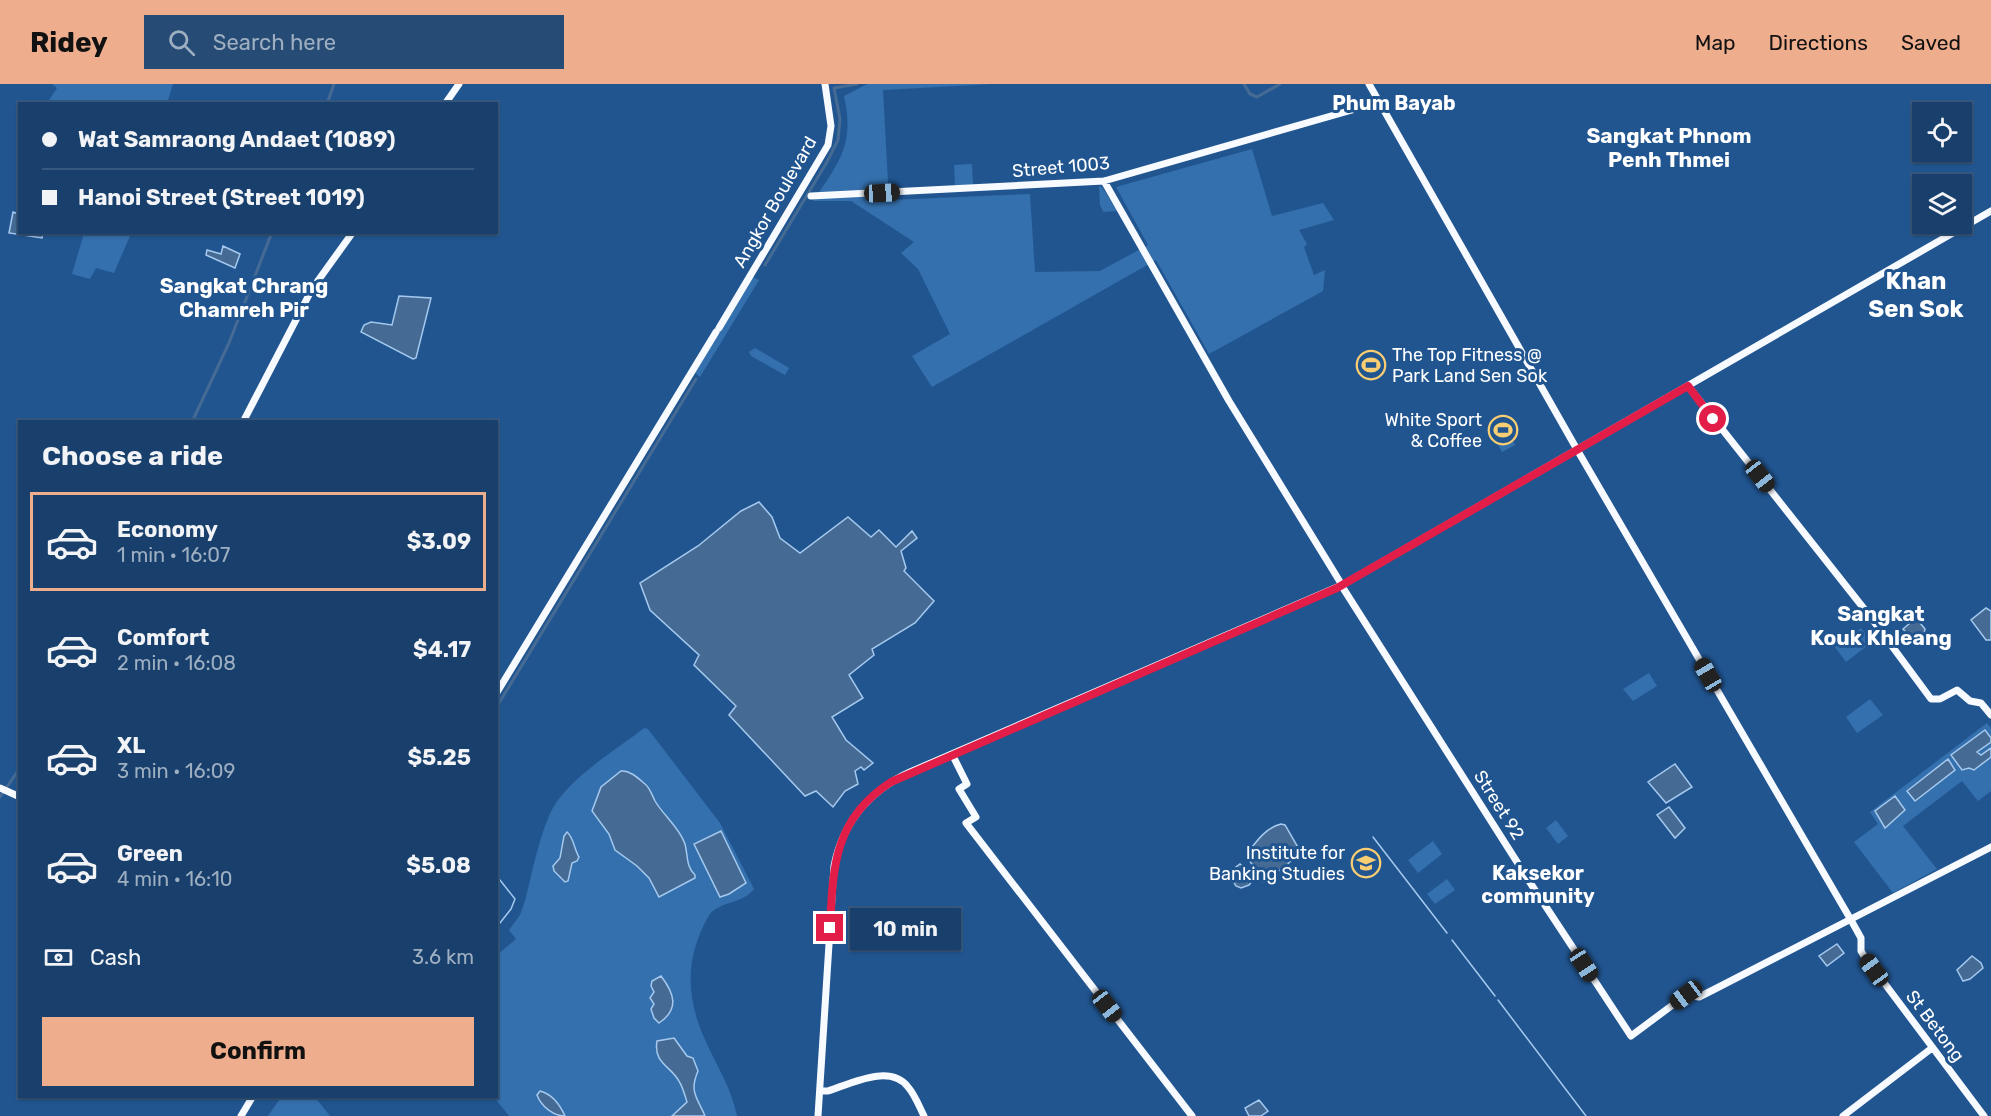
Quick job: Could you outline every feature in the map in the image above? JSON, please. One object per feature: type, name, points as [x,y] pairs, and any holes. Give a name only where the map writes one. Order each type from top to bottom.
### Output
[{"type":"main road","points":[[448,102],[461,84]]},
{"type":"main road","name":"Angkor Boulevard","points":[[634,465],[828,145],[831,116],[823,84]]},
{"type":"main road","points":[[1367,84],[1413,162]]},
{"type":"main road","points":[[1367,84],[1413,162]]},
{"type":"main road","name":"Street 1003","points":[[811,196],[1104,181],[1352,110],[1375,99]]},
{"type":"main road","name":"St Betong","points":[[1413,162],[1851,920],[1861,938],[1864,956],[1984,1116]]},
{"type":"main road","name":"Street 92","points":[[1104,181],[1236,413],[1342,587],[1531,884],[1631,1036],[1686,995],[1701,996],[1851,920]]},
{"type":"main road","points":[[820,1116],[836,874],[841,850],[849,831],[865,808],[887,788],[953,756],[1342,587],[1991,213]]},
{"type":"main road","points":[[243,420],[312,289],[351,234]]},
{"type":"main road","points":[[1689,388],[1867,611],[1932,699],[1940,699],[1957,690],[1970,701],[1981,703],[1991,715]]},
{"type":"main road","points":[[498,684],[634,465]]},
{"type":"main road","points":[[498,691],[634,465]]},
{"type":"main road","points":[[953,756],[967,784],[959,789],[976,817],[966,823],[1192,1116]]},
{"type":"main road","points":[[4,788],[18,794]]},
{"type":"main road","points":[[1851,920],[1991,848]]},
{"type":"main road","points":[[1843,1116],[1932,1048]]},
{"type":"main road","points":[[822,1091],[882,1076],[895,1077],[908,1087],[924,1116]]},
{"type":"main road","points":[[240,1113],[247,1098]]},
{"type":"main road","points":[[240,1113],[251,1098]]},
{"type":"shaded area","points":[[52,84],[173,84],[167,102],[50,102],[49,100],[57,88]]},
{"type":"shaded area","points":[[867,84],[992,84],[883,90],[889,200],[1030,194],[1035,272],[1100,271],[1148,245],[1116,187],[1252,149],[1272,216],[1323,203],[1334,220],[1299,230],[1307,244],[1304,247],[1314,275],[1325,270],[1323,291],[1209,354],[1156,260],[932,387],[912,356],[950,334],[918,269],[901,253],[914,242],[851,201],[813,201],[837,164],[846,140],[847,113],[844,96]]},
{"type":"shaded area","points":[[972,164],[973,185],[955,186],[954,165]]},
{"type":"shaded area","points":[[1099,186],[1102,187],[1117,211],[1102,212]]},
{"type":"shaded area","points":[[13,212],[18,214],[18,234],[43,234],[42,238],[9,233]]},
{"type":"shaded area","points":[[84,234],[127,234],[130,236],[114,273],[96,268],[90,279],[72,274]]},
{"type":"shaded area","points":[[223,246],[240,254],[235,268],[206,255],[207,250],[221,254]]},
{"type":"shaded area","points":[[753,277],[759,280],[700,377],[695,373]]},
{"type":"shaded area","points":[[399,296],[431,298],[416,358],[413,359],[361,332],[364,325],[371,322],[392,325]]},
{"type":"shaded area","points":[[755,348],[789,368],[785,375],[751,356],[749,352]]},
{"type":"shaded area","points":[[1496,427],[1502,438],[1510,434],[1515,445],[1502,452],[1490,430]]},
{"type":"shaded area","points":[[759,502],[772,517],[780,538],[800,553],[848,517],[871,537],[879,530],[896,547],[912,531],[917,538],[901,551],[906,568],[904,571],[934,601],[915,623],[872,649],[874,655],[849,675],[863,698],[832,717],[846,740],[873,763],[864,770],[861,767],[855,771],[858,784],[845,791],[833,807],[816,791],[805,796],[729,715],[736,706],[694,665],[699,655],[650,610],[640,583],[698,546],[741,511]]},
{"type":"shaded area","points":[[1986,608],[1991,611],[1991,640],[1986,640],[1971,620]]},
{"type":"shaded area","points":[[1916,618],[1925,629],[1923,640],[1919,642],[1914,641],[1903,629]]},
{"type":"shaded area","points":[[1861,628],[1872,642],[1846,662],[1835,647]]},
{"type":"shaded area","points":[[1649,673],[1657,686],[1633,701],[1623,689]]},
{"type":"shaded area","points":[[1870,699],[1883,715],[1857,733],[1846,717]]},
{"type":"shaded area","points":[[1987,723],[1991,728],[1991,791],[1978,801],[1962,781],[1903,826],[1937,869],[1893,893],[1854,842],[1878,824],[1870,812]]},
{"type":"shaded area","points":[[644,728],[648,729],[720,823],[754,889],[750,894],[712,912],[700,933],[692,964],[692,996],[695,1012],[728,1088],[737,1116],[509,1116],[495,1098],[498,1098],[498,954],[516,939],[509,930],[520,915],[542,836],[556,803],[578,779]]},
{"type":"shaded area","points":[[1985,730],[1991,742],[1977,752],[1981,755],[1991,748],[1991,757],[1974,770],[1969,768],[1962,770],[1951,755]]},
{"type":"shaded area","points":[[1948,759],[1955,770],[1915,801],[1907,791]]},
{"type":"shaded area","points":[[1675,764],[1692,787],[1666,803],[1648,782]]},
{"type":"shaded area","points":[[621,771],[634,775],[648,788],[658,806],[683,838],[689,865],[695,875],[695,878],[659,897],[649,878],[615,850],[609,834],[592,811],[601,787]]},
{"type":"shaded area","points":[[1895,796],[1905,810],[1885,828],[1875,811]]},
{"type":"shaded area","points":[[1669,807],[1685,828],[1675,838],[1657,815]]},
{"type":"shaded area","points":[[1556,820],[1568,836],[1558,844],[1546,828]]},
{"type":"shaded area","points":[[1281,824],[1285,825],[1300,851],[1287,865],[1263,882],[1246,855],[1266,832]]},
{"type":"shaded area","points":[[721,831],[746,883],[720,897],[694,844]]},
{"type":"shaded area","points":[[567,832],[579,857],[572,863],[568,881],[565,882],[554,871],[553,866],[560,858],[564,836]]},
{"type":"shaded area","points":[[1433,841],[1442,854],[1418,873],[1408,860]]},
{"type":"shaded area","points":[[1240,864],[1253,880],[1249,885],[1241,888],[1236,886],[1228,873]]},
{"type":"shaded area","points":[[1447,879],[1455,890],[1435,904],[1427,894]]},
{"type":"shaded area","points":[[1837,944],[1844,953],[1827,966],[1819,956]]},
{"type":"shaded area","points":[[1972,956],[1981,963],[1983,968],[1970,979],[1963,981],[1957,970]]},
{"type":"shaded area","points":[[661,976],[673,1001],[670,1012],[659,1023],[654,1018],[651,1009],[654,1004],[650,998],[654,992],[651,986],[652,981]]},
{"type":"shaded area","points":[[674,1038],[687,1056],[693,1058],[698,1071],[694,1084],[695,1094],[705,1116],[672,1116],[687,1102],[677,1077],[660,1060],[657,1041]]},
{"type":"shaded area","points":[[540,1091],[555,1101],[565,1116],[556,1114],[544,1106],[537,1095]]},
{"type":"shaded area","points":[[280,1098],[316,1098],[330,1116],[268,1116]]},
{"type":"shaded area","points":[[1259,1100],[1268,1111],[1261,1116],[1249,1116],[1245,1108]]},
{"type":"waterway","points":[[328,102],[334,84]]},
{"type":"waterway","points":[[765,265],[838,140],[840,119],[834,88],[857,84]]},
{"type":"waterway","points":[[1244,84],[1250,94],[1257,97],[1280,84]]},
{"type":"waterway","points":[[193,420],[229,343],[271,234]]},
{"type":"waterway","points":[[498,705],[696,379]]},
{"type":"waterway","points":[[0,797],[18,771]]},
{"type":"waterway","points":[[1373,837],[1447,933]]},
{"type":"waterway","points":[[498,878],[515,899],[511,909],[498,925]]},
{"type":"waterway","points":[[1452,940],[1495,996]]},
{"type":"waterway","points":[[1498,1000],[1586,1116]]},
{"type":"place","name":"The Top Fitness @ Park Land Sen Sok","points":[[1371,365]]},
{"type":"place","name":"White Sport & Coffee","points":[[1503,430]]},
{"type":"place","name":"Institute for Banking Studies","points":[[1366,863]]},
{"type":"district","name":"Phum Bayab","points":[[1394,103]]},
{"type":"district","name":"Sangkat Phnom Penh Thmei","points":[[1669,148]]},
{"type":"district","name":"Khan Sen Sok","points":[[1916,295]]},
{"type":"district","name":"Sangkat Chrang Chamreh Pir","points":[[244,298]]},
{"type":"district","name":"Sangkat Kouk Khleang","points":[[1881,626]]},
{"type":"district","name":"Kaksekor community","points":[[1538,884]]},
{"type":"route","points":[[830,928],[834,866],[841,839],[863,805],[891,782],[1337,588],[1688,386],[1713,419]]}]
